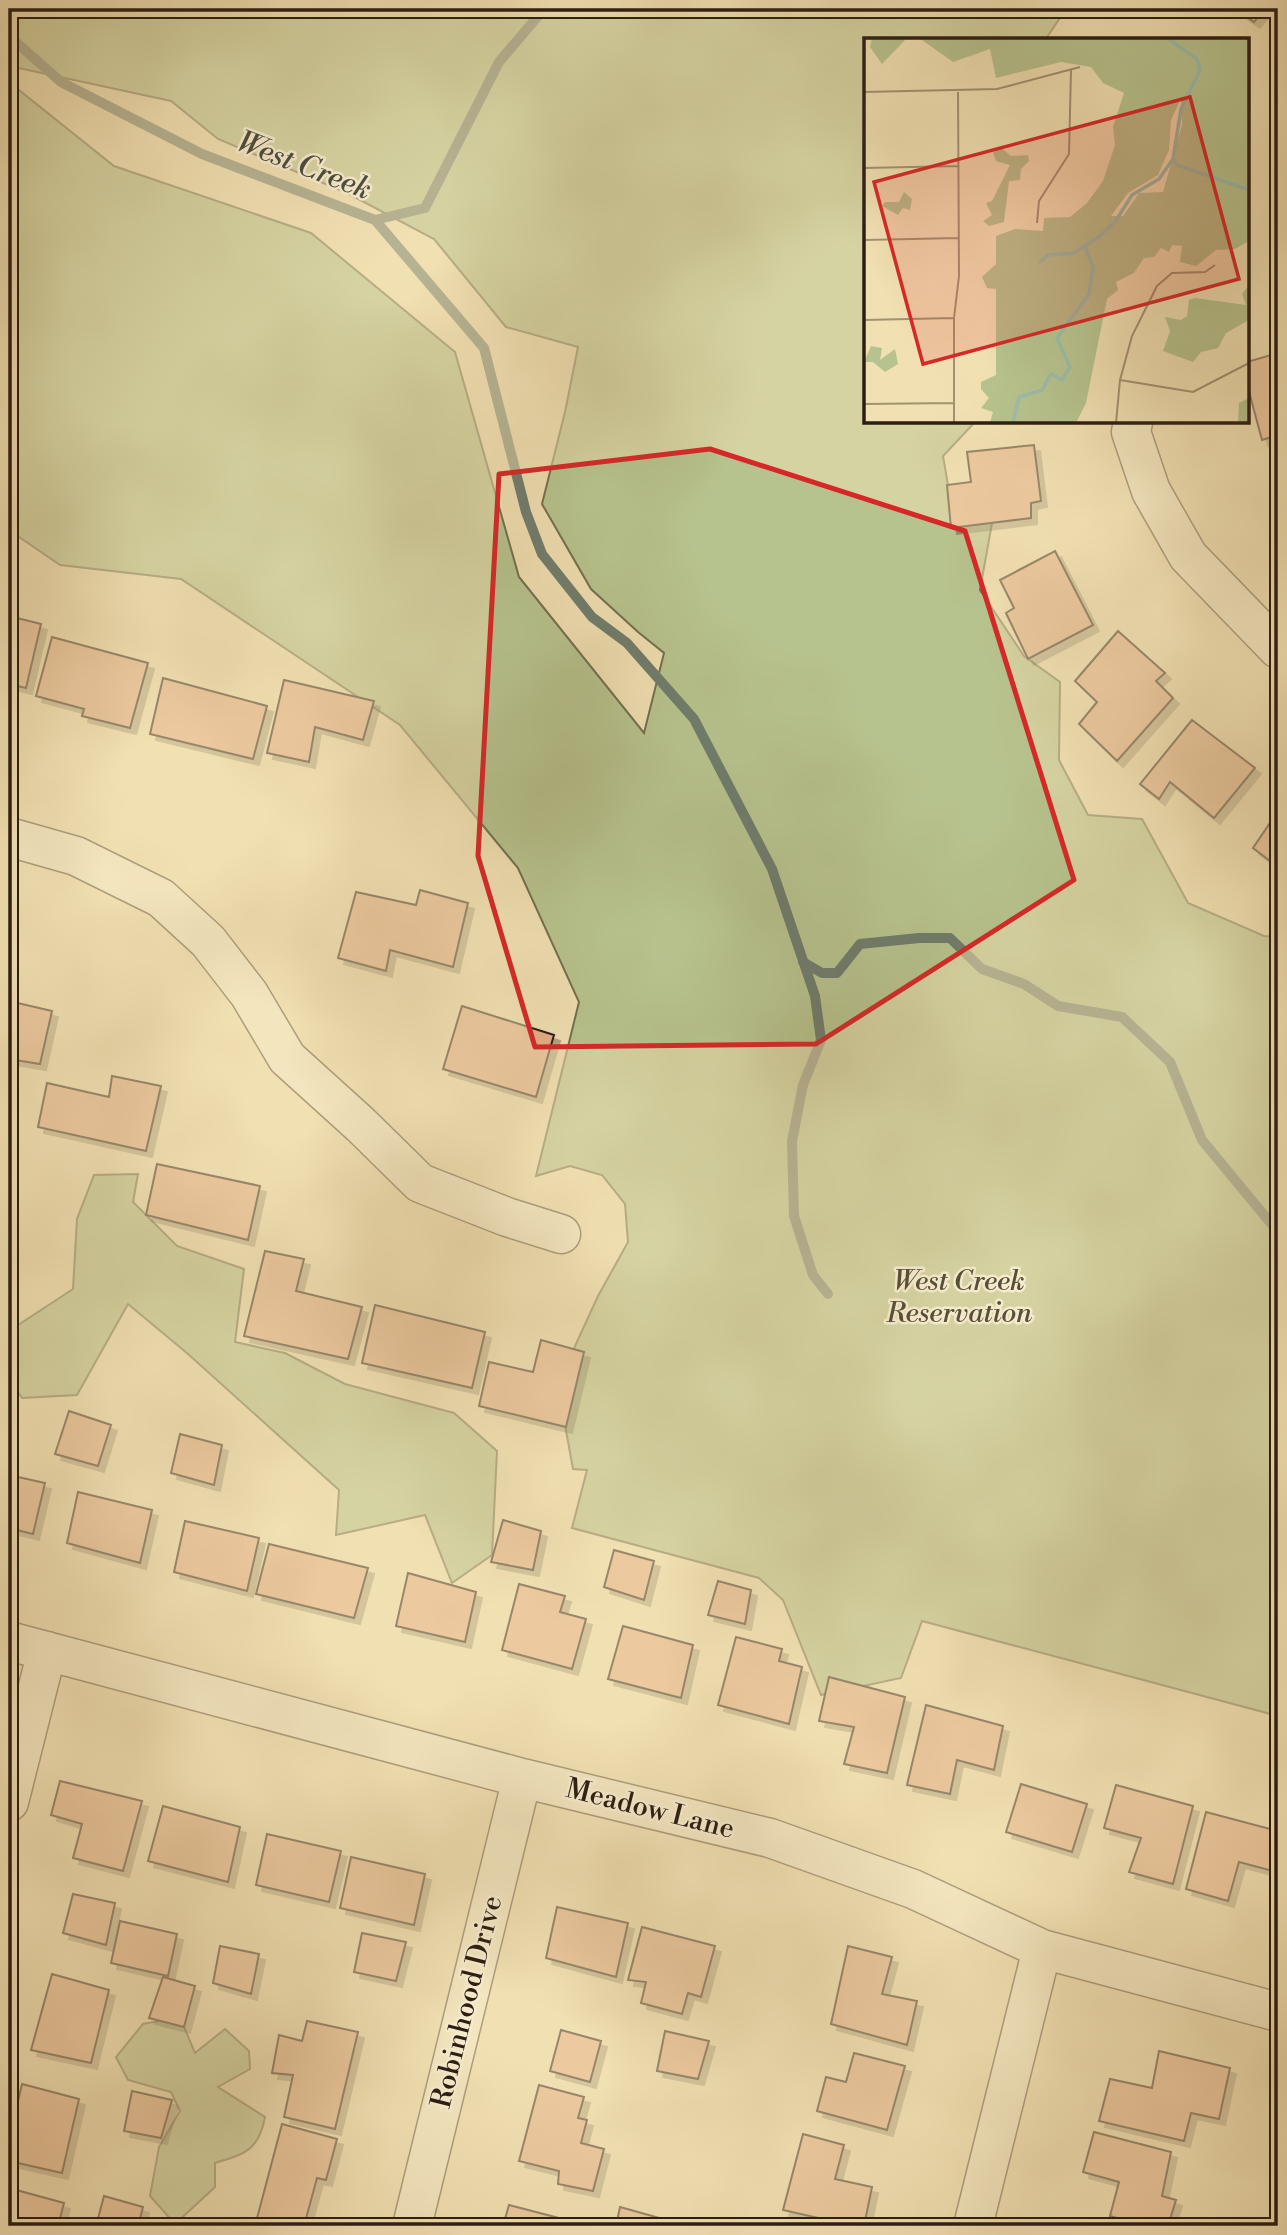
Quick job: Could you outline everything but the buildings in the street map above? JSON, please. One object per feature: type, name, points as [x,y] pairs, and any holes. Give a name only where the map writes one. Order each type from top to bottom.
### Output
[{"type":"street","points":[[1133,424],[1131,432],[1151,491],[1188,555],[1278,649]]},
{"type":"street","points":[[9,837],[76,856],[161,898],[208,941],[249,994],[287,1058],[420,1183],[507,1217],[561,1234]]},
{"type":"street","name":"Meadow Lane","points":[[9,1641],[522,1778],[770,1838],[913,1889],[1042,1949],[1278,2012]]},
{"type":"street","points":[[9,1802],[47,1651]]},
{"type":"street","name":"Robinhood Drive","points":[[412,2226],[522,1778]]},
{"type":"street","points":[[973,2226],[1042,1949]]},
{"type":"highlighted area","points":[[710,449],[965,531],[1074,880],[816,1044],[535,1047],[478,856],[499,474]]},
{"type":"green space","name":"West Creek Reservation","points":[[9,9],[1066,9],[1046,38],[864,38],[864,424],[973,424],[943,456],[950,497],[992,523],[980,590],[1024,656],[1060,682],[1059,760],[1088,815],[1142,819],[1188,903],[1264,936],[1278,937],[1278,1716],[922,1621],[901,1678],[821,1695],[783,1600],[759,1578],[572,1528],[587,1470],[573,1469],[559,1392],[575,1346],[598,1296],[628,1242],[625,1204],[602,1175],[570,1166],[536,1176],[579,1002],[518,868],[400,725],[181,579],[60,565],[9,530],[9,82],[114,166],[311,233],[455,352],[519,577],[644,733],[664,653],[591,589],[542,504],[578,347],[506,327],[434,239],[347,193],[218,139],[171,101],[9,66]]},
{"type":"green space","points":[[138,1174],[133,1202],[177,1246],[244,1269],[235,1342],[285,1353],[345,1384],[454,1413],[497,1451],[492,1555],[452,1583],[425,1515],[336,1535],[339,1490],[188,1354],[128,1304],[77,1395],[22,1398],[9,1379],[9,1331],[73,1289],[77,1219],[94,1175]]},
{"type":"green space","points":[[180,2017],[195,2053],[225,2029],[249,2051],[250,2069],[218,2087],[265,2117],[254,2144],[235,2157],[215,2163],[215,2187],[175,2224],[150,2196],[159,2147],[180,2111],[171,2092],[128,2080],[116,2057],[143,2024]]},
{"type":"waterway","name":"West Creek","points":[[9,36],[61,82],[202,154],[375,220],[425,208],[499,62],[544,9]]},
{"type":"waterway","points":[[375,220],[484,348],[526,512],[542,554],[592,617],[627,643],[694,719],[772,869],[815,996],[821,1040],[803,1085],[792,1141],[794,1216],[813,1275],[828,1294]]},
{"type":"waterway","points":[[803,962],[822,973],[837,973],[860,944],[950,938],[982,969],[1024,984],[1058,1006],[1122,1017],[1170,1062],[1202,1140],[1278,1232]]}]
